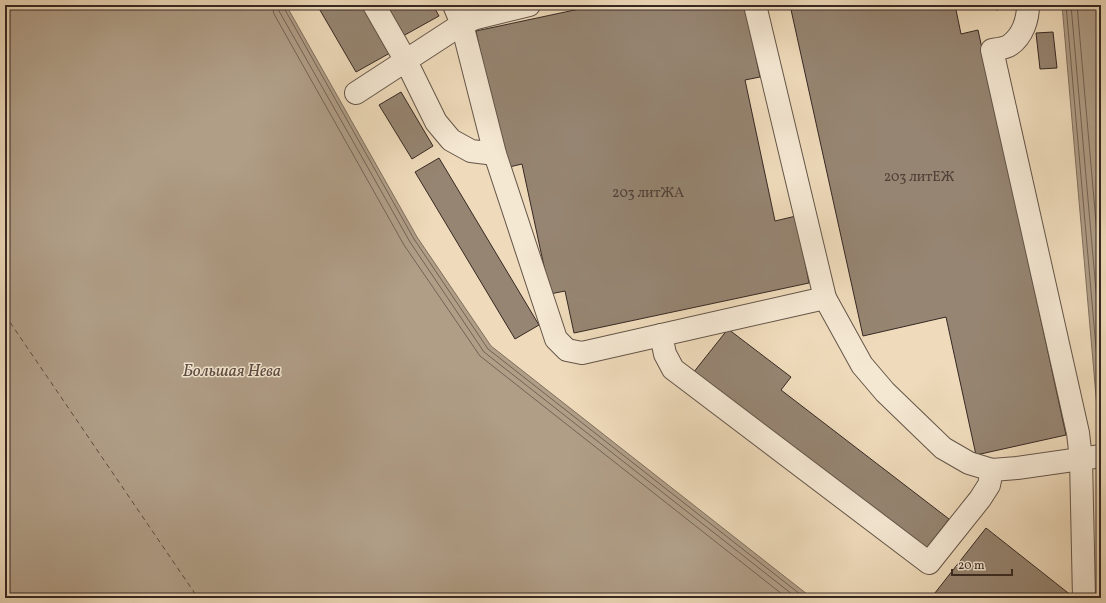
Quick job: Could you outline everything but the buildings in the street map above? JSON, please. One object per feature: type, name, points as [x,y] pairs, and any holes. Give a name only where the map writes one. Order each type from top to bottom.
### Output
[{"type":"lane","points":[[374,5],[406,61],[436,122],[451,140],[471,151],[495,154]]},
{"type":"lane","points":[[458,15],[476,18],[529,5]]},
{"type":"lane","points":[[755,5],[825,298],[862,365],[885,392],[943,448],[969,463],[992,470],[1017,468],[1093,457]]},
{"type":"lane","points":[[1028,5],[1028,16],[1020,35],[1010,45],[992,50],[1078,433],[1093,457],[1084,598]]},
{"type":"lane","points":[[356,93],[406,61],[458,15]]},
{"type":"lane","points":[[458,15],[495,154],[556,338],[567,350],[582,353],[825,298]]},
{"type":"lane","points":[[661,335],[665,354],[673,369],[929,563],[980,499],[989,485],[992,470]]},
{"type":"water","name":"Большая Нева","points":[[5,5],[286,5],[417,237],[491,346],[812,598],[5,598]]},
{"type":"water","points":[[1062,5],[1101,5],[1101,453],[1100,442]]},
{"type":"ferry route","points":[[5,315],[198,598]]}]
